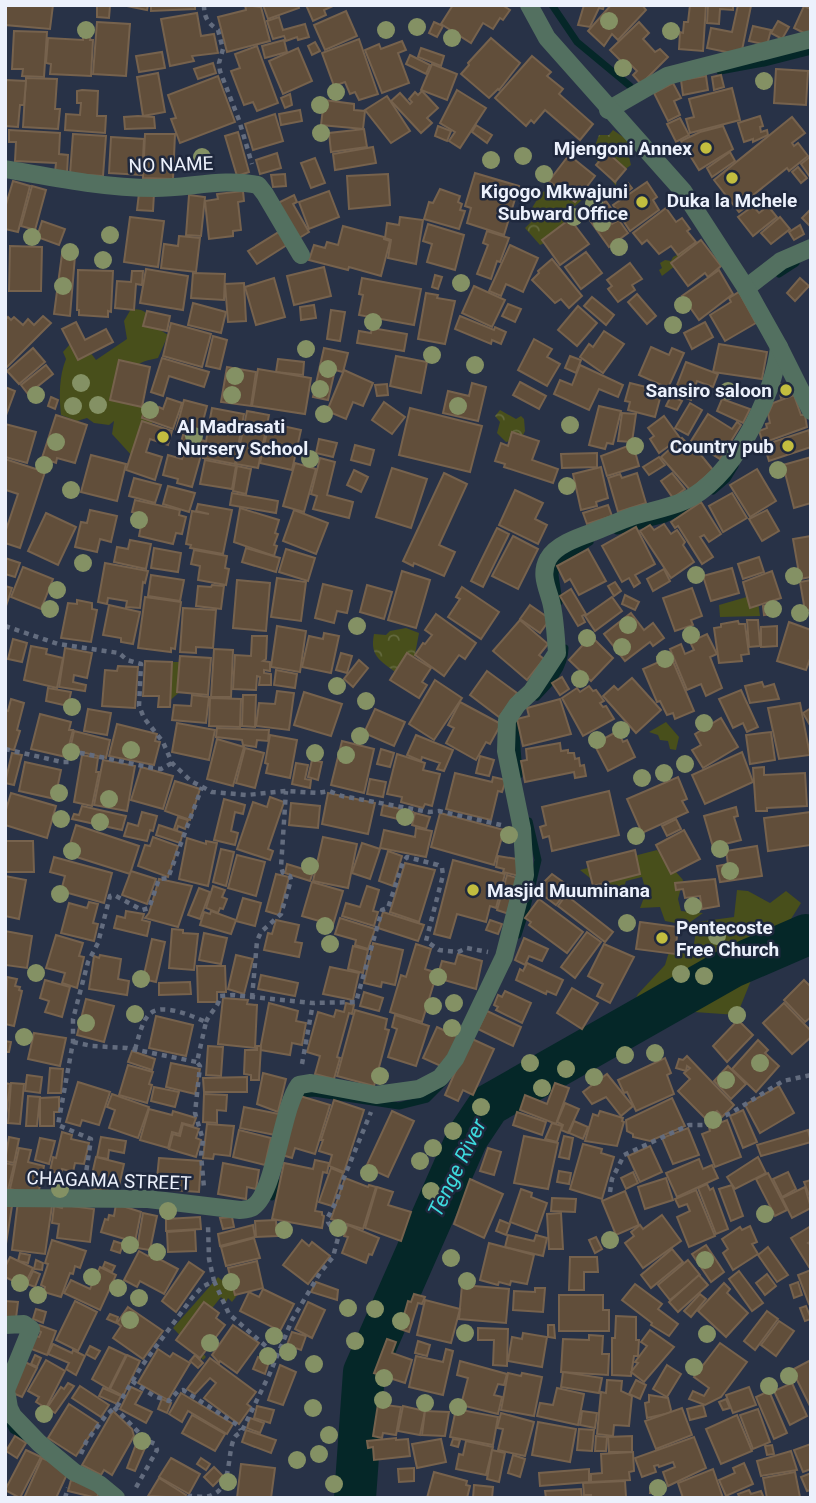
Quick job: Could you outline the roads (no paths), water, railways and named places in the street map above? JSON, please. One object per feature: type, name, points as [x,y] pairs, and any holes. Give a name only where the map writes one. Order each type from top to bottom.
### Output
[{"type":"street","points":[[529,5],[547,38],[608,110],[683,191],[746,288],[811,411]]},
{"type":"street","points":[[608,110],[667,76],[811,39]]},
{"type":"street","name":"NO NAME","points":[[5,169],[112,186],[156,188],[236,183],[258,186],[301,255]]},
{"type":"street","points":[[746,288],[781,261],[811,248]]},
{"type":"street","name":"CHAGAMA STREET","points":[[5,1198],[148,1199],[250,1209],[267,1186],[288,1106],[299,1085],[311,1083],[376,1095],[419,1089],[440,1078],[460,1049],[504,957],[525,875],[522,829],[506,751],[506,720],[532,691],[558,653],[551,603],[544,582],[548,559],[557,549],[579,537],[684,501],[708,487],[725,470],[751,426],[778,358],[779,347]]},
{"type":"street","points":[[5,1325],[24,1324],[31,1329],[6,1390],[13,1416],[39,1443],[74,1472],[99,1484],[116,1498]]},
{"type":"waterway","points":[[552,5],[577,42],[630,86]]},
{"type":"waterway","points":[[720,71],[811,51]]},
{"type":"waterway","points":[[779,274],[796,263]]},
{"type":"waterway","points":[[713,491],[727,479],[735,466]]},
{"type":"waterway","points":[[617,531],[665,519],[686,509]]},
{"type":"waterway","points":[[559,602],[556,563],[590,542]]},
{"type":"waterway","points":[[537,697],[560,669],[565,648]]},
{"type":"waterway","points":[[515,720],[519,775]]},
{"type":"waterway","points":[[518,935],[538,860],[529,821]]},
{"type":"waterway","name":"Tenge River","points":[[355,1498],[364,1372],[467,1138],[489,1105],[732,967],[806,935],[811,936]]},
{"type":"waterway","points":[[298,1096],[314,1093],[399,1106],[427,1099],[444,1082]]},
{"type":"waterway","points":[[272,1197],[277,1182]]},
{"type":"waterway","points":[[7,1419],[13,1430],[25,1437]]},
{"type":"place","name":"Mjengoni Annex","points":[[706,148]]},
{"type":"place","name":"Duka la Mchele","points":[[732,178]]},
{"type":"place","name":"Kigogo Mkwajuni Subward Office","points":[[642,202]]},
{"type":"place","name":"Sansiro saloon","points":[[786,390]]},
{"type":"place","name":"Al Madrasati Nursery School","points":[[163,437]]},
{"type":"place","name":"Country pub","points":[[788,446]]},
{"type":"place","name":"Masjid Muuminana","points":[[473,890]]},
{"type":"place","name":"Pentecoste Free Church","points":[[662,938]]}]
